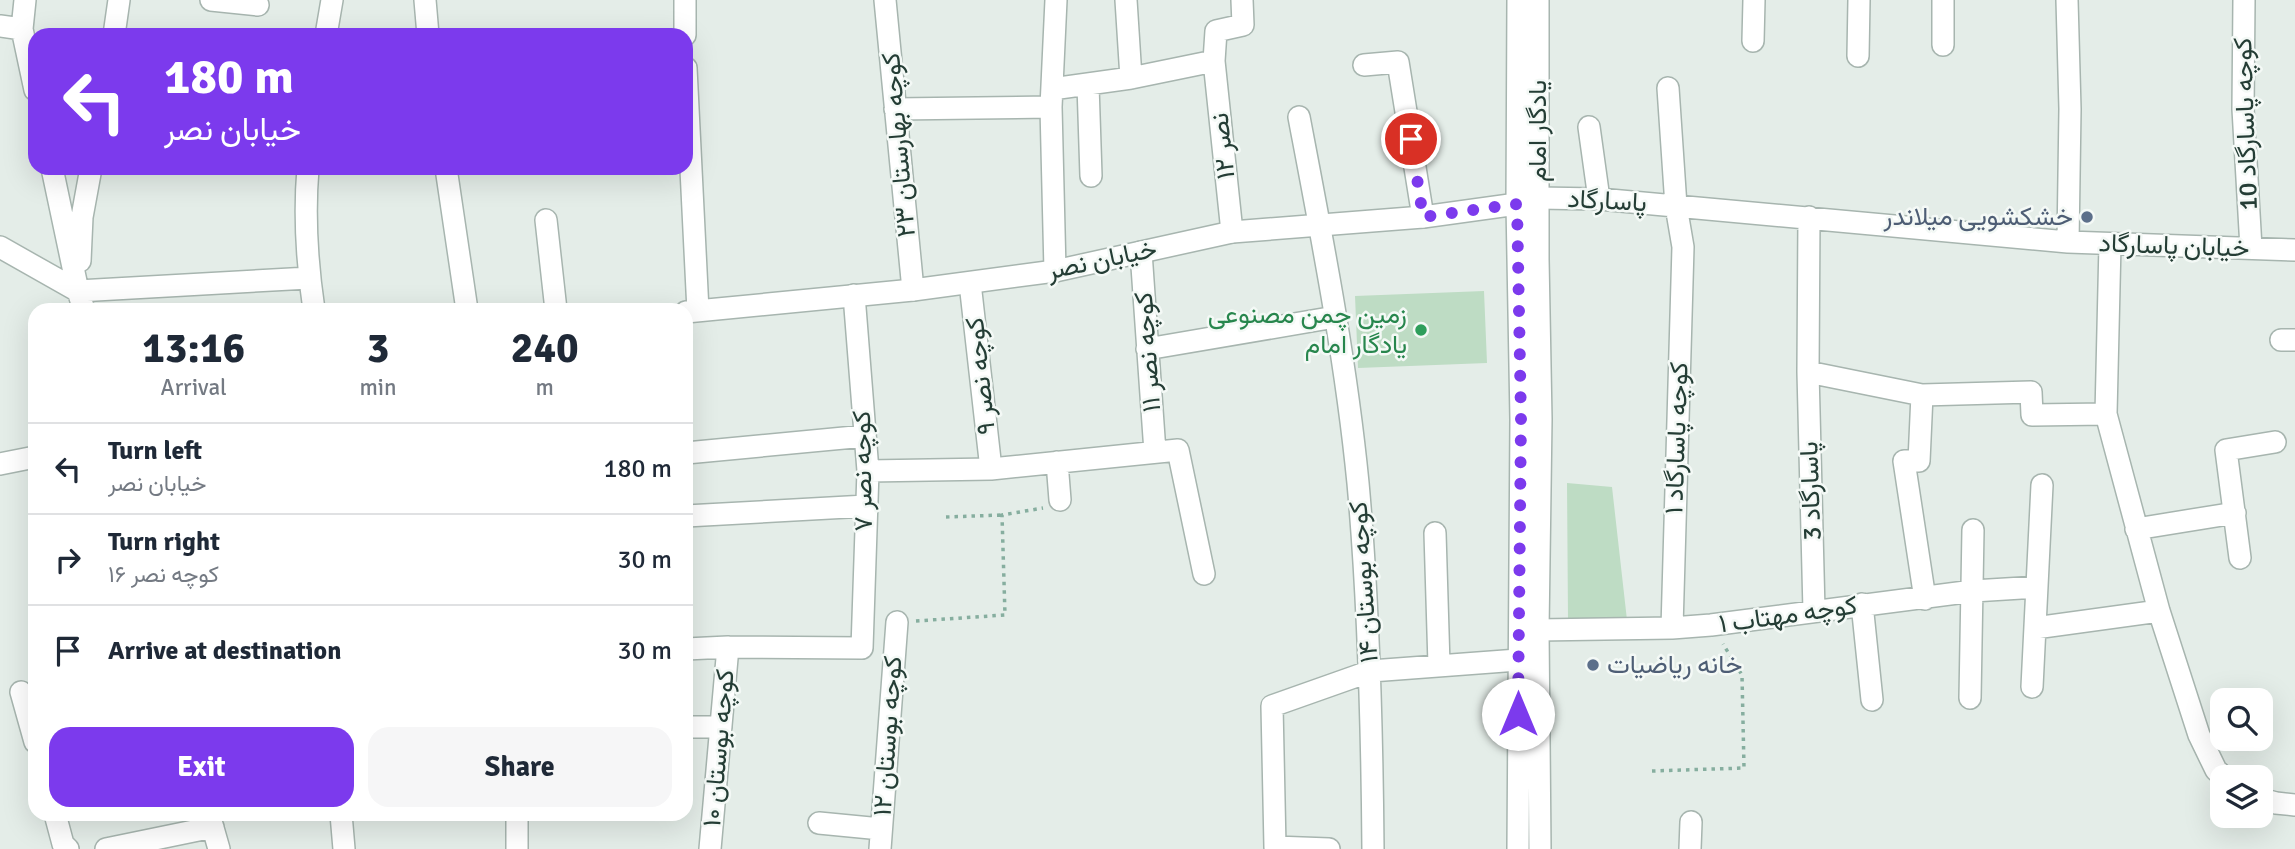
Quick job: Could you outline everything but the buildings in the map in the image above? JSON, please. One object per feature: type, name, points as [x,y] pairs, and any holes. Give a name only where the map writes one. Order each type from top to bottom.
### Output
[{"type":"street","points":[[25,0],[22,29],[28,57]]},
{"type":"street","points":[[115,28],[119,0]]},
{"type":"street","points":[[211,0],[258,5]]},
{"type":"street","points":[[327,28],[332,0]]},
{"type":"street","points":[[425,0],[427,28]]},
{"type":"street","points":[[685,0],[685,28]]},
{"type":"street","name":"کوچه بهارستان ۲۳","points":[[885,0],[913,289]]},
{"type":"street","points":[[1055,271],[1052,98],[1056,0]]},
{"type":"street","points":[[1126,0],[1130,78]]},
{"type":"street","name":"نصر ۱۲","points":[[1232,232],[1214,61],[1216,31],[1243,25],[1242,0]]},
{"type":"street","name":"یادگار امام","points":[[1518,0],[1517,204],[1531,419],[1538,630],[1540,849]]},
{"type":"street","name":"یادگار امام","points":[[1518,849],[1518,660],[1531,419],[1538,198],[1538,0]]},
{"type":"street","points":[[1753,41],[1754,0]]},
{"type":"street","points":[[1858,56],[1859,0]]},
{"type":"street","points":[[1943,0],[1943,45]]},
{"type":"street","points":[[2067,0],[2070,109],[2068,242]]},
{"type":"street","name":"کوچه پاسارگاد 10","points":[[2244,0],[2243,109],[2251,248]]},
{"type":"street","points":[[0,26],[22,29]]},
{"type":"street","points":[[895,109],[1052,98],[1088,85],[1214,61]]},
{"type":"street","points":[[1364,65],[1398,62],[1423,217]]},
{"type":"street","points":[[1088,85],[1091,176]]},
{"type":"street","name":"کوچه پاسارگاد ۱","points":[[1668,88],[1676,206],[1683,247],[1672,628]]},
{"type":"street","name":"کوچه بوستان ۱۴","points":[[1299,117],[1335,317],[1357,482],[1371,671],[1373,849]]},
{"type":"street","points":[[1589,127],[1599,199]]},
{"type":"street","points":[[54,175],[81,300]]},
{"type":"street","points":[[81,300],[82,217],[90,175]]},
{"type":"street","points":[[308,175],[309,278],[313,303]]},
{"type":"street","points":[[447,175],[466,303]]},
{"type":"street","points":[[689,175],[692,303]]},
{"type":"street","name":"پاسارگاد","points":[[1538,198],[1599,199],[1676,206]]},
{"type":"street","name":"خیابان نصر","points":[[693,312],[970,283],[1055,271],[1232,232],[1423,217],[1517,204]]},
{"type":"street","name":"خیابان پاسارگاد","points":[[1676,206],[2068,242],[2295,250]]},
{"type":"street","name":"پاسارگاد 3","points":[[1809,217],[1808,372],[1814,611]]},
{"type":"street","points":[[546,220],[555,303]]},
{"type":"street","points":[[2110,244],[2106,414],[2159,611],[2199,735],[2214,765]]},
{"type":"street","points":[[0,247],[81,300],[309,278]]},
{"type":"street","name":"کوچه نصر ۱۱","points":[[1141,252],[1155,452]]},
{"type":"street","name":"کوچه نصر ۹","points":[[970,283],[991,468]]},
{"type":"street","name":"کوچه نصر ۷","points":[[729,647],[862,648],[869,471],[854,295]]},
{"type":"street","points":[[1147,349],[1335,317]]},
{"type":"street","points":[[1808,372],[1922,395],[2031,392],[2032,415],[2106,414]]},
{"type":"street","points":[[1922,395],[1919,461],[1904,461],[1925,599]]},
{"type":"street","points":[[693,452],[865,436]]},
{"type":"street","points":[[2240,558],[2226,450],[2275,442]]},
{"type":"street","points":[[869,471],[991,468],[1178,450],[1204,574]]},
{"type":"street","points":[[0,464],[28,458]]},
{"type":"street","points":[[1057,462],[1060,500]]},
{"type":"street","points":[[2032,687],[2042,485]]},
{"type":"street","points":[[693,516],[866,506]]},
{"type":"street","points":[[2136,529],[2235,513]]},
{"type":"street","points":[[1970,698],[1973,530]]},
{"type":"street","points":[[1435,533],[1439,666]]},
{"type":"street","name":"کوچه مهتاب ۱","points":[[1538,630],[1711,625],[1973,591],[2037,587]]},
{"type":"street","points":[[1863,604],[1872,700]]},
{"type":"street","points":[[2035,628],[2159,611]]},
{"type":"street","name":"کوچه بوستان ۱۲","points":[[880,839],[897,622]]},
{"type":"street","points":[[693,649],[729,647]]},
{"type":"street","name":"کوچه بوستان ۱۰","points":[[710,849],[729,647]]},
{"type":"street","points":[[1328,849],[1275,847],[1272,706],[1371,671],[1518,660]]},
{"type":"street","points":[[22,692],[28,715]]},
{"type":"street","points":[[693,727],[721,727]]},
{"type":"street","points":[[2273,802],[2295,805]]},
{"type":"street","points":[[57,821],[63,844],[68,849]]},
{"type":"street","points":[[106,849],[207,821]]},
{"type":"street","points":[[211,821],[219,849]]},
{"type":"street","points":[[342,821],[344,849]]},
{"type":"street","points":[[517,821],[517,849]]},
{"type":"street","points":[[1690,849],[1691,822]]},
{"type":"street","points":[[819,823],[880,839]]},
{"type":"path","points":[[946,517],[1002,515],[1051,507],[1060,500]]},
{"type":"path","points":[[897,622],[1005,615],[1002,515]]},
{"type":"path","points":[[1652,771],[1744,768],[1742,675],[1711,625]]},
{"type":"green space","name":"زمین چمن مصنوعی یادگار امام","points":[[1484,291],[1487,363],[1358,368],[1355,296]]},
{"type":"green space","points":[[1567,483],[1612,487],[1627,620],[1568,619]]},
{"type":"place","name":"خشکشویی میلاندر","points":[[2087,217]]},
{"type":"place","name":"زمین چمن مصنوعی یادگار امام","points":[[1421,330]]},
{"type":"place","name":"خانه ریاضیات","points":[[1593,665]]},
{"type":"route","points":[[1411,139],[1423,217],[1517,204],[1521,419],[1518,714]]}]
